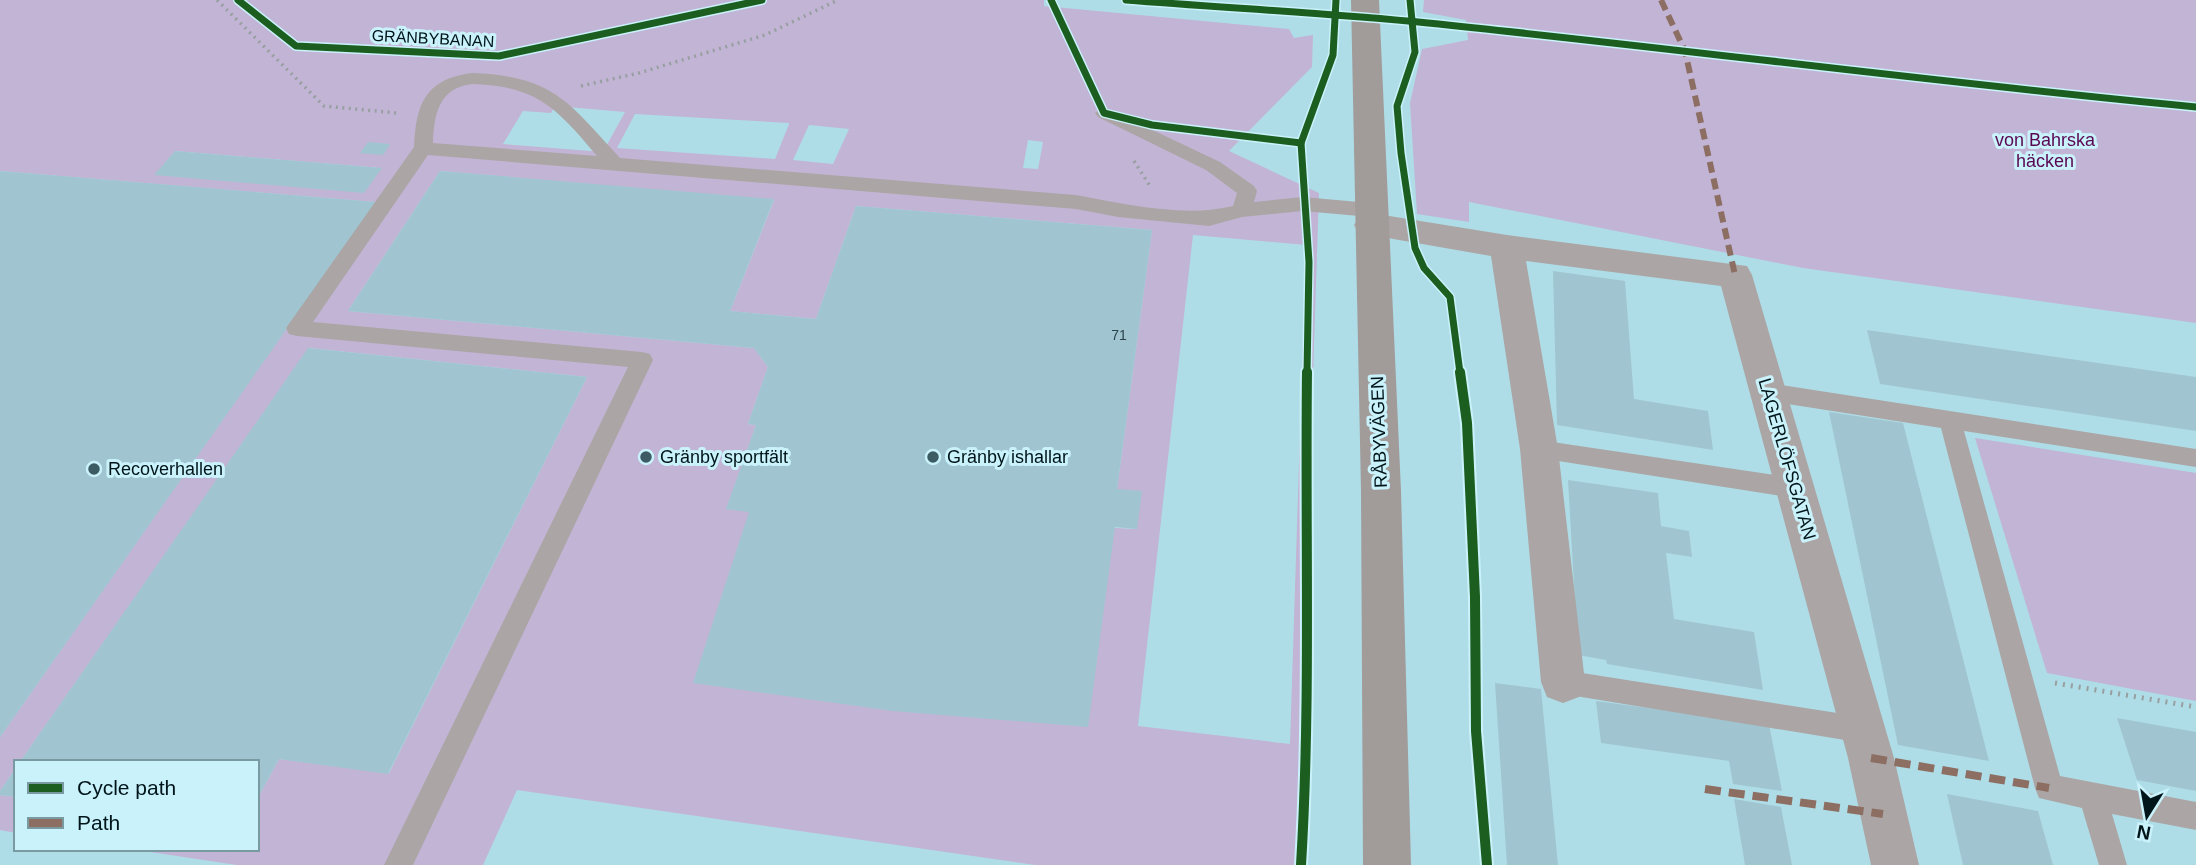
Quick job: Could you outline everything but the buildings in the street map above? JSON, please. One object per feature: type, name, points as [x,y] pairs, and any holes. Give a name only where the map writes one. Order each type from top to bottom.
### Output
[{"type":"main road","name":"RÅBYVÄGEN","points":[[1365,0],[1381,491],[1387,865]]},
{"type":"street","name":"LAGERLÖFSGATAN","points":[[1371,217],[1507,247],[1735,275],[1863,730],[1895,865]]},
{"type":"street","points":[[1507,247],[1539,449],[1563,682]]},
{"type":"lane","points":[[398,865],[642,360],[297,328],[422,148],[425,116],[436,94],[447,84],[468,79],[514,83],[545,95],[561,104],[615,164]]},
{"type":"lane","points":[[1104,113],[1213,166],[1247,191],[1242,210]]},
{"type":"lane","points":[[422,148],[1076,202],[1169,217],[1209,219],[1242,210],[1303,204],[1371,217]]},
{"type":"lane","points":[[1768,392],[2196,458]]},
{"type":"lane","points":[[1950,420],[2049,788],[2196,816]]},
{"type":"lane","points":[[1539,449],[1795,488]]},
{"type":"lane","points":[[1563,682],[1863,730]]},
{"type":"lane","points":[[2093,796],[2113,865]]},
{"type":"path","points":[[217,0],[324,106],[425,116]]},
{"type":"path","points":[[545,95],[639,72],[765,34],[838,0]]},
{"type":"path","points":[[1104,113],[1169,217]]},
{"type":"path","points":[[2019,677],[2196,707]]},
{"type":"green space","name":"Gränby sportfält","points":[[0,0],[1044,0],[1044,6],[1289,29],[1294,38],[1313,35],[1312,67],[1229,151],[1319,193],[1297,865],[1035,865],[517,790],[483,865],[237,865],[143,851],[259,851],[259,795],[279,759],[389,773],[587,377],[309,348],[21,760],[14,760],[14,771],[0,791],[0,737],[375,202],[0,171]],"holes":[[[555,106],[625,112],[603,152],[503,144],[523,111],[551,113]],[[635,114],[789,123],[775,159],[617,148]],[[809,125],[849,129],[833,164],[793,160]],[[1028,140],[1043,142],[1038,169],[1023,168]],[[175,151],[382,168],[155,175]],[[440,171],[774,200],[730,311],[816,319],[856,206],[1152,230],[1117,489],[1136,529],[727,509],[756,425],[748,424],[768,367],[754,348],[348,311]],[[1193,235],[1306,245],[1290,744],[1138,726]]]},
{"type":"green space","name":"von Bahrska häcken","points":[[1424,0],[2196,0],[2196,323],[1803,268],[1469,202],[1469,222],[1417,214],[1410,103],[1422,49],[1468,40],[1466,20],[1423,12]]},
{"type":"green space","points":[[1975,438],[2196,473],[2196,701],[2047,673]]},
{"type":"green space","points":[[0,795],[14,797],[14,833],[0,830]]},
{"type":"marked path","points":[[1661,0],[1685,51],[1735,275]]},
{"type":"marked path","points":[[1871,758],[2049,788]]},
{"type":"marked path","points":[[1705,789],[1883,814]]},
{"type":"cycle path","name":"GRÄNBYBANAN","points":[[238,0],[296,46],[499,56],[762,0]]},
{"type":"cycle path","points":[[1051,0],[1104,113],[1152,125],[1301,143]]},
{"type":"cycle path","points":[[1126,0],[1425,23],[1791,63],[1955,84],[2196,107]]},
{"type":"cycle path","points":[[1301,865],[1307,763],[1305,511],[1309,262],[1301,143],[1333,55],[1336,0]]},
{"type":"cycle path","points":[[1410,0],[1415,52],[1397,106],[1401,153],[1415,248],[1424,268],[1450,297],[1467,423],[1475,597],[1476,731],[1487,865]]},
{"type":"place","name":"Gränby sportfält","points":[[646,457]]},
{"type":"place","name":"Gränby ishallar","points":[[933,457]]},
{"type":"place","name":"Recoverhallen","points":[[94,469]]}]
